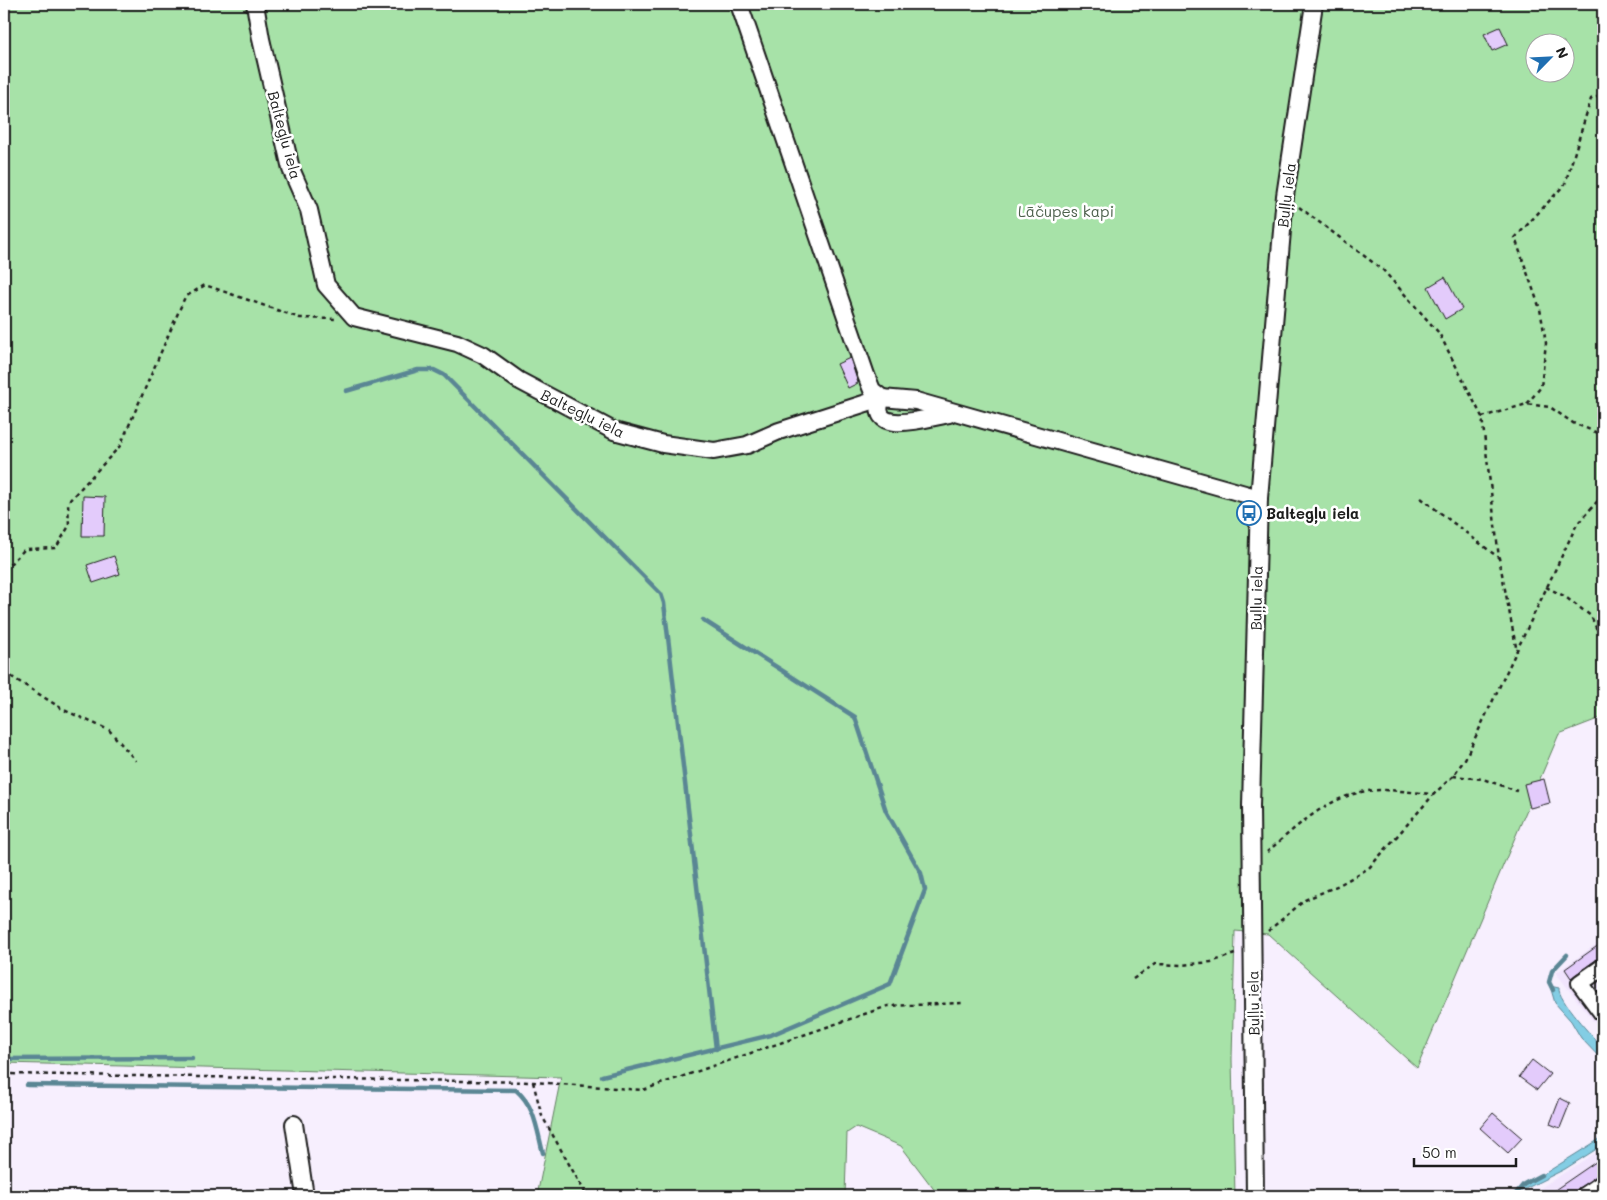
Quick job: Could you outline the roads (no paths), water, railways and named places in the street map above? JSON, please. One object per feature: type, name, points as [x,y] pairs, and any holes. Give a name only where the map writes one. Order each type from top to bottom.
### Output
[{"type":"street","name":"Baltegļu iela","points":[[255,4],[261,39],[291,169],[309,210],[326,285],[354,317],[457,343],[483,355],[518,380],[614,432],[663,444],[714,451],[746,445],[779,432],[882,398],[916,401],[953,414],[1259,498]]},
{"type":"street","points":[[739,4],[866,375],[872,390],[882,398],[879,407],[880,415],[885,420],[898,424],[953,414]]},
{"type":"street","name":"Buļļu iela","points":[[1255,1196],[1251,806],[1259,498],[1284,196],[1314,4]]},
{"type":"street","points":[[1601,1007],[1580,983],[1603,966]]},
{"type":"street","points":[[294,1124],[305,1196]]},
{"type":"street","points":[[1584,1196],[1603,1183]]},
{"type":"water","points":[[1550,986],[1559,988],[1569,1009],[1603,1048],[1603,1061],[1581,1038],[1571,1021],[1555,1003]]},
{"type":"water","points":[[1603,1137],[1603,1145],[1565,1169],[1521,1191],[1518,1196],[1509,1196]]},
{"type":"waterway","points":[[346,391],[418,370],[434,370],[444,375],[661,594],[664,603],[716,1049]]},
{"type":"waterway","points":[[602,1076],[771,1035],[890,984],[925,890],[921,873],[886,811],[855,717],[703,620]]},
{"type":"waterway","points":[[1553,990],[1549,982],[1552,971],[1567,955]]},
{"type":"waterway","points":[[4,1059],[192,1058]]},
{"type":"waterway","points":[[27,1085],[516,1090],[531,1111],[543,1153]]},
{"type":"waterway","points":[[1514,1196],[1524,1184],[1541,1175]]},
{"type":"place","name":"Baltegļu iela","points":[[1249,513]]},
{"type":"park label","name":"Lāčupes kapi","points":[[1066,211]]}]
